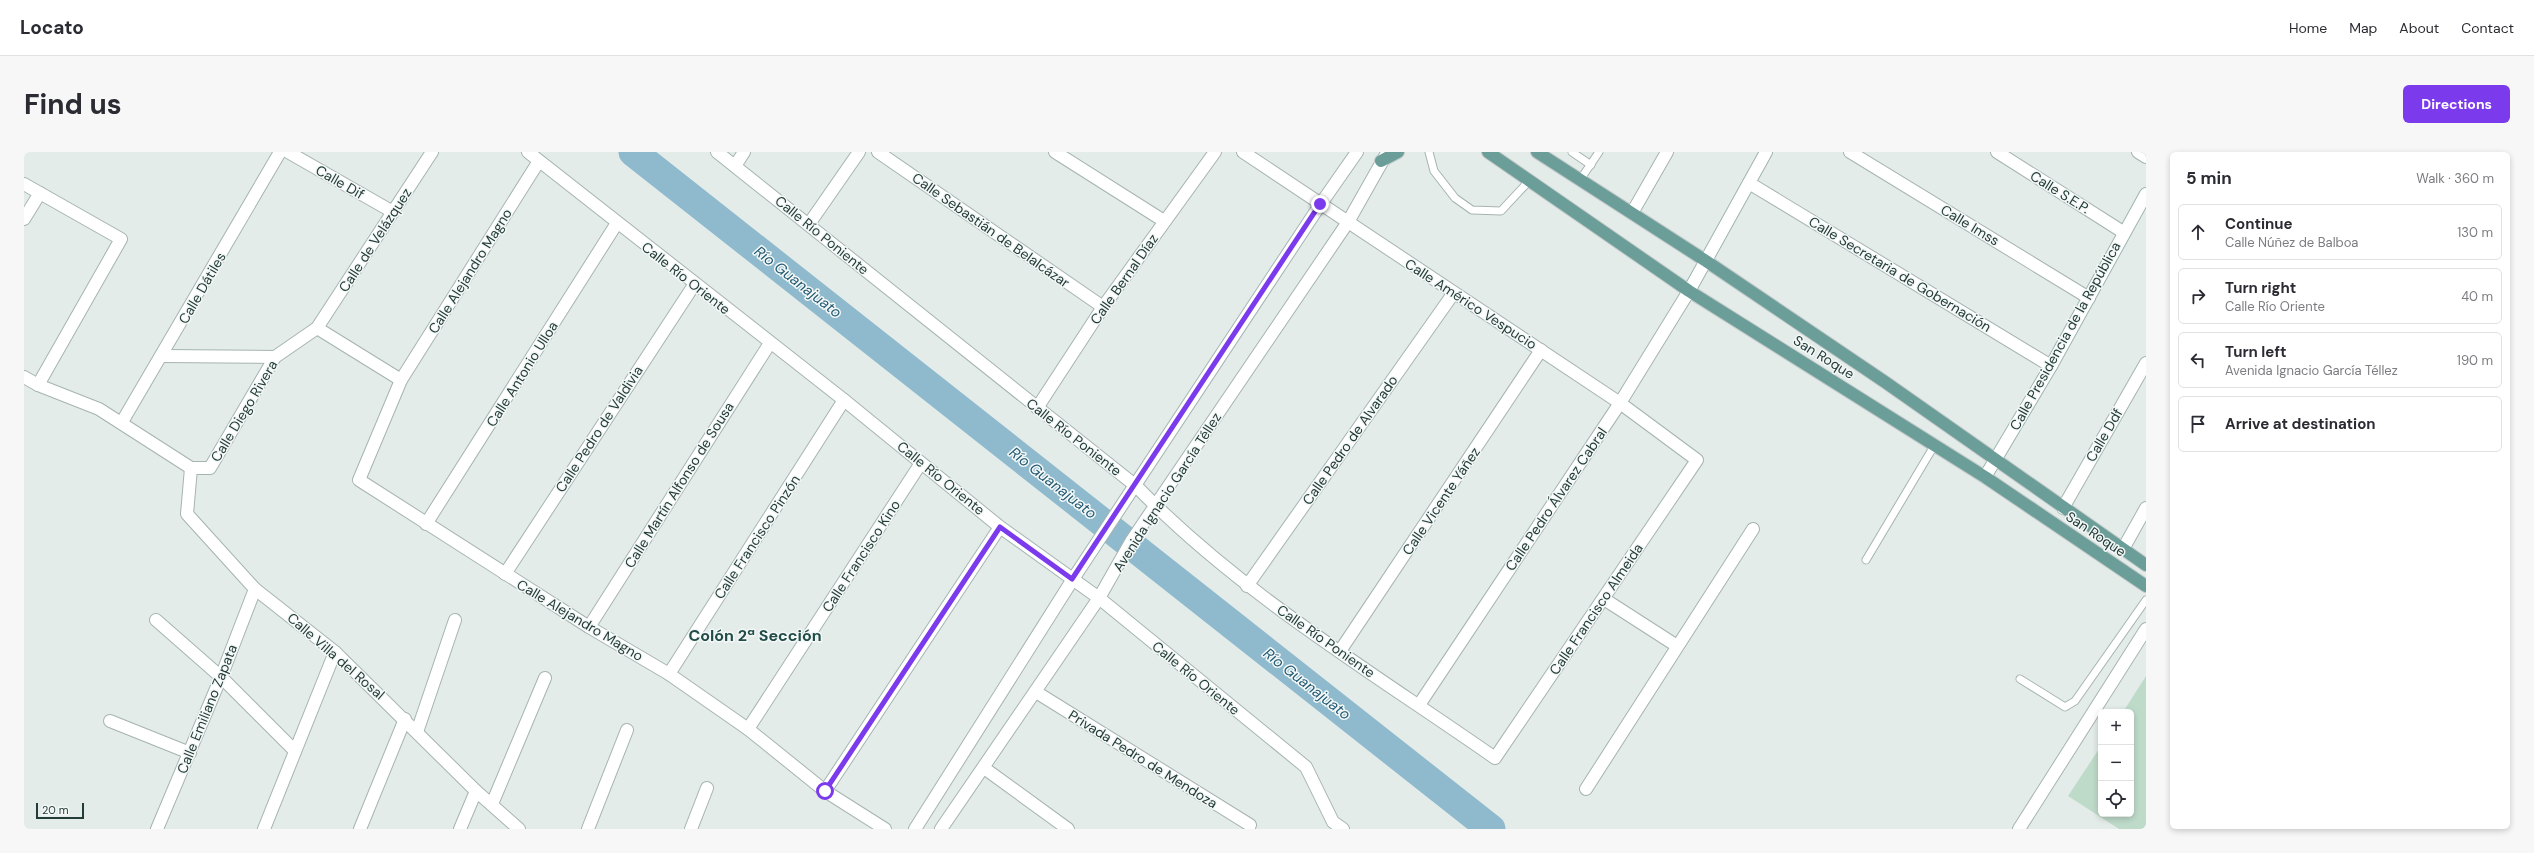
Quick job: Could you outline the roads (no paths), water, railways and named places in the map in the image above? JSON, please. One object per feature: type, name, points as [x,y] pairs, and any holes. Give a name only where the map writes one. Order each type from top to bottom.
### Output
[{"type":"main road","points":[[1384,157],[1398,152]]},
{"type":"main road","name":"San Roque","points":[[1488,152],[1689,291],[1984,477],[2146,586]]},
{"type":"main road","name":"San Roque","points":[[1537,152],[1706,261],[1996,459],[2063,508],[2146,565]]},
{"type":"street","name":"Calle Dátiles","points":[[122,422],[280,152]]},
{"type":"street","name":"Calle Dif","points":[[288,152],[393,212]]},
{"type":"street","name":"Calle de Velázquez","points":[[317,328],[432,152]]},
{"type":"street","name":"Calle Río Oriente","points":[[528,152],[694,285],[844,400],[1000,527],[1099,598],[1306,767],[1334,827]]},
{"type":"street","name":"Calle Río Poniente","points":[[717,152],[1037,408],[1134,488],[1155,508],[1247,586],[1495,758]]},
{"type":"street","points":[[735,166],[744,152]]},
{"type":"street","points":[[808,224],[859,152]]},
{"type":"street","name":"Calle Sebastián de Belalcázar","points":[[878,152],[1103,307]]},
{"type":"street","points":[[1055,152],[1164,221]]},
{"type":"street","name":"Calle Bernal Díaz","points":[[1037,408],[1103,307],[1164,221],[1216,152]]},
{"type":"street","name":"Calle Américo Vespucio","points":[[1243,152],[1453,294],[1541,350],[1620,403],[1697,460]]},
{"type":"street","name":"Avenida Ignacio García Téllez","points":[[914,829],[1072,579],[1134,488],[1320,204],[1357,152]]},
{"type":"street","points":[[1632,213],[1667,152]]},
{"type":"street","name":"Calle Pedro Álvarez Cabral","points":[[1419,705],[1620,403],[1689,291],[1766,152]]},
{"type":"street","name":"Calle Imss","points":[[1850,152],[2089,298]]},
{"type":"street","name":"Calle S.E.P.","points":[[1997,152],[2123,232]]},
{"type":"street","points":[[2138,152],[2146,157]]},
{"type":"street","name":"Avenida Ignacio García Téllez","points":[[941,829],[1108,586],[1132,540],[1348,222],[1384,157]]},
{"type":"street","name":"Calle Alejandro Magno","points":[[539,161],[401,380],[359,480],[504,574],[589,627],[669,674],[748,729],[825,791],[885,829]]},
{"type":"street","name":"Calle Secretaria de Gobernación","points":[[1749,183],[2051,366]]},
{"type":"street","points":[[24,184],[121,239],[38,384]]},
{"type":"street","points":[[24,219],[40,193]]},
{"type":"street","name":"Calle Presidencia de la República","points":[[1984,477],[2051,366],[2089,298],[2123,232],[2146,194]]},
{"type":"street","name":"Calle Antonio Ulloa","points":[[426,524],[617,224]]},
{"type":"street","name":"Calle Pedro de Valdivia","points":[[504,574],[694,285]]},
{"type":"street","name":"Calle Pedro de Alvarado","points":[[1247,586],[1453,294]]},
{"type":"street","points":[[317,328],[401,380]]},
{"type":"street","name":"Calle Diego Rivera","points":[[191,468],[210,468],[275,356],[317,328]]},
{"type":"street","name":"Calle Martín Alfonso de Sousa","points":[[589,627],[770,343]]},
{"type":"street","name":"Calle Vicente Yáñez","points":[[1340,651],[1541,350]]},
{"type":"street","points":[[162,356],[275,356]]},
{"type":"street","name":"Calle Ddf","points":[[2063,508],[2146,363]]},
{"type":"street","points":[[24,376],[38,384],[99,409],[122,422],[191,468]]},
{"type":"street","name":"Calle Francisco Pinzón","points":[[669,674],[844,400]]},
{"type":"street","name":"Calle Francisco Almeida","points":[[1495,758],[1697,460]]},
{"type":"street","name":"Calle Francisco Kino","points":[[748,729],[921,463]]},
{"type":"street","name":"Calle Villa del Rosal","points":[[191,468],[187,514],[255,588],[335,652],[405,719],[476,791],[519,829]]},
{"type":"street","points":[[2123,549],[2146,508]]},
{"type":"street","points":[[825,791],[1000,527]]},
{"type":"street","points":[[1586,789],[1753,530]]},
{"type":"street","name":"Calle Emiliano Zapata","points":[[157,829],[221,677],[255,588]]},
{"type":"street","points":[[1604,599],[1677,646]]},
{"type":"street","points":[[156,620],[221,677],[295,751]]},
{"type":"street","points":[[417,732],[455,620]]},
{"type":"street","points":[[2019,829],[2146,629]]},
{"type":"street","points":[[264,829],[335,652]]},
{"type":"street","points":[[492,804],[545,678]]},
{"type":"street","name":"Privada Pedro de Mendoza","points":[[1036,692],[1250,825]]},
{"type":"street","points":[[360,829],[405,719]]},
{"type":"street","points":[[110,721],[190,753]]},
{"type":"street","points":[[588,829],[627,730]]},
{"type":"street","points":[[984,768],[1068,829]]},
{"type":"street","points":[[691,829],[708,788]]},
{"type":"street","points":[[460,829],[476,791]]},
{"type":"lane","points":[[1430,152],[1434,171],[1455,198],[1472,210],[1500,211],[1529,180]]},
{"type":"lane","points":[[1572,152],[1591,165]]},
{"type":"lane","points":[[1580,180],[1599,152]]},
{"type":"lane","points":[[1866,560],[1934,446]]},
{"type":"lane","points":[[2020,678],[2065,707],[2075,701],[2146,600]]},
{"type":"waterway","name":"Río Guanajuato","points":[[633,152],[1491,829]]},
{"type":"district","name":"Colón 2ª Sección","points":[[755,635]]}]
